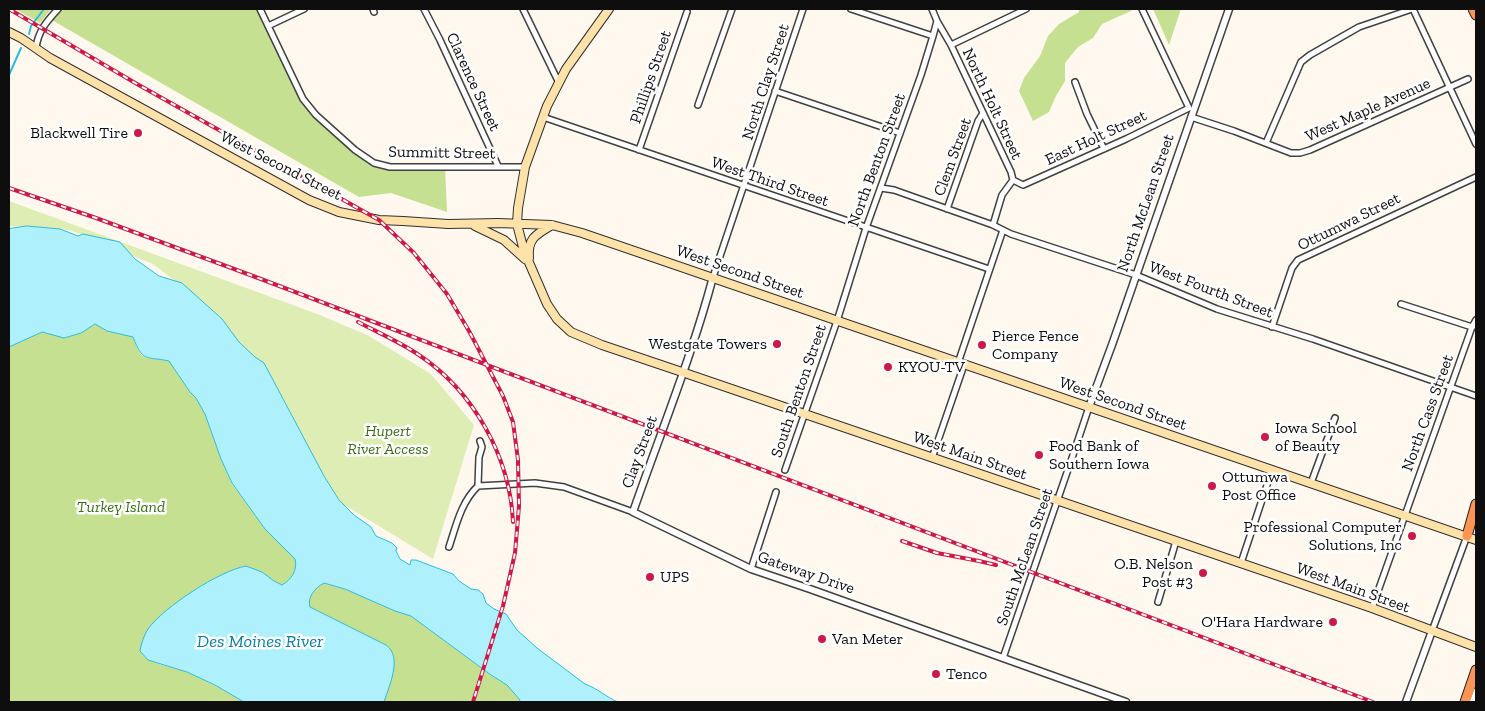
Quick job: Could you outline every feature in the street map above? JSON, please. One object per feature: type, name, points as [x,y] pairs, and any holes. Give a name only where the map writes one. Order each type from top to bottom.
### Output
[{"type":"highway","points":[[1474,9],[1476,15]]},
{"type":"highway","points":[[1467,536],[1476,504]]},
{"type":"highway","points":[[1467,536],[1476,520]]},
{"type":"highway","points":[[1465,702],[1476,670]]},
{"type":"main road","points":[[516,224],[526,167],[547,106],[566,69],[609,9]]},
{"type":"main road","name":"West Second Street","points":[[9,32],[50,58],[308,200],[339,212],[379,220],[552,225],[605,240],[1476,540]]},
{"type":"main road","points":[[472,224],[504,240],[530,265]]},
{"type":"main road","name":"West Main Street","points":[[516,224],[524,251],[547,304],[557,319],[571,332],[602,345],[1372,608],[1476,647]]},
{"type":"main road","points":[[530,265],[528,250],[530,243],[534,237],[552,225]]},
{"type":"street","points":[[36,48],[37,38],[42,28],[58,9]]},
{"type":"street","name":"Summitt Street","points":[[260,9],[303,99],[332,130],[355,150],[374,163],[390,167],[526,167]]},
{"type":"street","points":[[268,26],[304,9]]},
{"type":"street","name":"Clarence Street","points":[[424,9],[498,166]]},
{"type":"street","points":[[523,9],[559,83]]},
{"type":"street","points":[[698,106],[732,9]]},
{"type":"street","name":"North Clay Street","points":[[713,277],[803,9]]},
{"type":"street","points":[[851,9],[933,36]]},
{"type":"street","points":[[932,9],[937,21]]},
{"type":"street","points":[[951,45],[1026,9]]},
{"type":"street","points":[[1142,9],[1191,108]]},
{"type":"street","name":"North McLean Street","points":[[1089,407],[1191,117],[1191,108],[1230,9]]},
{"type":"street","points":[[1266,143],[1301,62],[1359,27],[1412,9],[1476,144]]},
{"type":"street","name":"Phillips Street","points":[[639,150],[687,12]]},
{"type":"street","name":"North Benton Street","points":[[837,321],[866,228],[937,21]]},
{"type":"street","name":"North Holt Street","points":[[937,21],[951,45],[1011,172],[1013,180],[1002,195],[993,225]]},
{"type":"street","name":"West Maple Avenue","points":[[1191,117],[1234,130],[1291,153],[1300,153],[1468,79]]},
{"type":"street","points":[[1075,82],[1087,114],[1104,148]]},
{"type":"street","points":[[776,91],[900,133]]},
{"type":"street","name":"East Holt Street","points":[[1013,180],[1023,186],[1191,108]]},
{"type":"street","name":"Clem Street","points":[[947,209],[982,113]]},
{"type":"street","name":"West Third Street","points":[[543,118],[989,269]]},
{"type":"street","name":"Ottumwa Street","points":[[1272,327],[1292,268],[1298,260],[1476,177]]},
{"type":"street","name":"West Fourth Street","points":[[881,188],[894,190],[1003,230],[1136,275],[1217,309],[1313,339],[1476,396]]},
{"type":"street","points":[[932,458],[989,269],[1003,230]]},
{"type":"street","name":"Clay Street","points":[[633,512],[656,446],[663,432],[713,277]]},
{"type":"street","points":[[1401,304],[1474,326]]},
{"type":"street","name":"North Cass Street","points":[[1372,608],[1450,386],[1476,320]]},
{"type":"street","name":"South Benton Street","points":[[785,470],[837,321]]},
{"type":"street","name":"South McLean Street","points":[[1003,658],[1089,407]]},
{"type":"street","points":[[1311,483],[1335,418]]},
{"type":"street","points":[[450,547],[458,518],[473,491],[478,486],[479,457],[482,447],[480,441]]},
{"type":"street","points":[[1241,563],[1272,470]]},
{"type":"street","name":"Gateway Drive","points":[[478,486],[535,483],[564,487],[633,512],[752,569],[1126,702]]},
{"type":"street","points":[[752,569],[776,492]]},
{"type":"street","points":[[1406,702],[1467,536]]},
{"type":"street","points":[[1158,602],[1176,541]]},
{"type":"street","points":[[1472,702],[1476,691]]},
{"type":"green space","points":[[15,9],[51,9],[40,23]]},
{"type":"green space","points":[[58,9],[260,9],[303,99],[316,115],[374,163],[390,167],[445,167],[447,212],[391,193],[359,197],[50,19]]},
{"type":"green space","points":[[1079,9],[1131,9],[1131,11],[1102,24],[1093,38],[1078,47],[1065,63],[1065,81],[1049,112],[1033,121],[1019,91],[1024,78],[1040,56],[1048,36],[1059,24],[1079,12]]},
{"type":"green space","points":[[1153,9],[1181,9],[1169,45]]},
{"type":"green space","name":"Hupert River Access","points":[[9,201],[320,315],[369,336],[431,374],[474,425],[433,559],[341,503],[197,298],[153,264],[70,230],[9,226]]},
{"type":"green space","name":"Turkey Island","points":[[95,324],[107,331],[133,337],[139,351],[145,357],[169,361],[196,398],[205,414],[232,484],[265,529],[295,559],[296,567],[293,574],[282,585],[262,572],[243,566],[202,585],[160,617],[143,655],[158,663],[194,675],[244,702],[9,702],[9,347],[42,332],[65,338],[81,333]]},
{"type":"green space","points":[[323,583],[345,589],[411,616],[507,685],[520,700],[519,702],[384,702],[394,660],[389,647],[309,607],[312,593]]},
{"type":"water","name":"Des Moines River","points":[[27,226],[60,229],[78,236],[83,234],[120,242],[135,259],[159,276],[182,283],[222,319],[239,342],[264,363],[324,476],[339,500],[354,515],[371,527],[376,536],[392,543],[397,548],[396,551],[400,559],[410,565],[411,560],[416,560],[453,574],[459,581],[471,589],[478,590],[483,594],[486,603],[506,614],[517,630],[537,648],[585,684],[618,702],[519,702],[520,700],[507,685],[411,616],[345,589],[324,583],[312,593],[309,603],[310,607],[386,645],[391,650],[394,657],[393,672],[384,702],[244,702],[215,685],[187,672],[148,660],[140,651],[148,629],[166,611],[193,591],[207,582],[246,566],[262,572],[282,585],[293,574],[296,567],[295,559],[265,529],[232,483],[205,414],[196,398],[169,361],[146,357],[136,345],[133,337],[107,331],[95,324],[81,333],[64,338],[42,332],[9,347],[9,229]]},
{"type":"waterway","points":[[29,34],[31,26],[44,9]]},
{"type":"waterway","points":[[9,75],[21,48]]},
{"type":"railway","points":[[9,9],[137,84],[379,220],[414,253],[447,294],[503,396],[513,422],[518,460],[519,506],[515,553],[503,606],[473,702]]},
{"type":"railway","points":[[9,188],[253,276],[1373,702]]},
{"type":"railway","points":[[358,322],[419,355],[456,387],[472,406],[485,427],[505,473],[513,522]]},
{"type":"railway","points":[[902,541],[937,553],[996,565]]},
{"type":"place","name":"Blackwell Tire","points":[[138,133]]},
{"type":"place","name":"Westgate Towers","points":[[777,344]]},
{"type":"place","name":"Pierce Fence Company","points":[[982,345]]},
{"type":"place","name":"KYOU-TV","points":[[888,367]]},
{"type":"place","name":"Iowa School of Beauty","points":[[1265,437]]},
{"type":"place","name":"Food Bank of Southern Iowa","points":[[1039,455]]},
{"type":"place","name":"Ottumwa Post Office","points":[[1212,486]]},
{"type":"place","name":"Professional Computer Solutions, Inc","points":[[1412,536]]},
{"type":"place","name":"O.B. Nelson Post #3","points":[[1203,573]]},
{"type":"place","name":"UPS","points":[[650,577]]},
{"type":"place","name":"O'Hara Hardware","points":[[1333,622]]},
{"type":"place","name":"Van Meter","points":[[822,639]]},
{"type":"place","name":"Tenco","points":[[936,674]]}]
